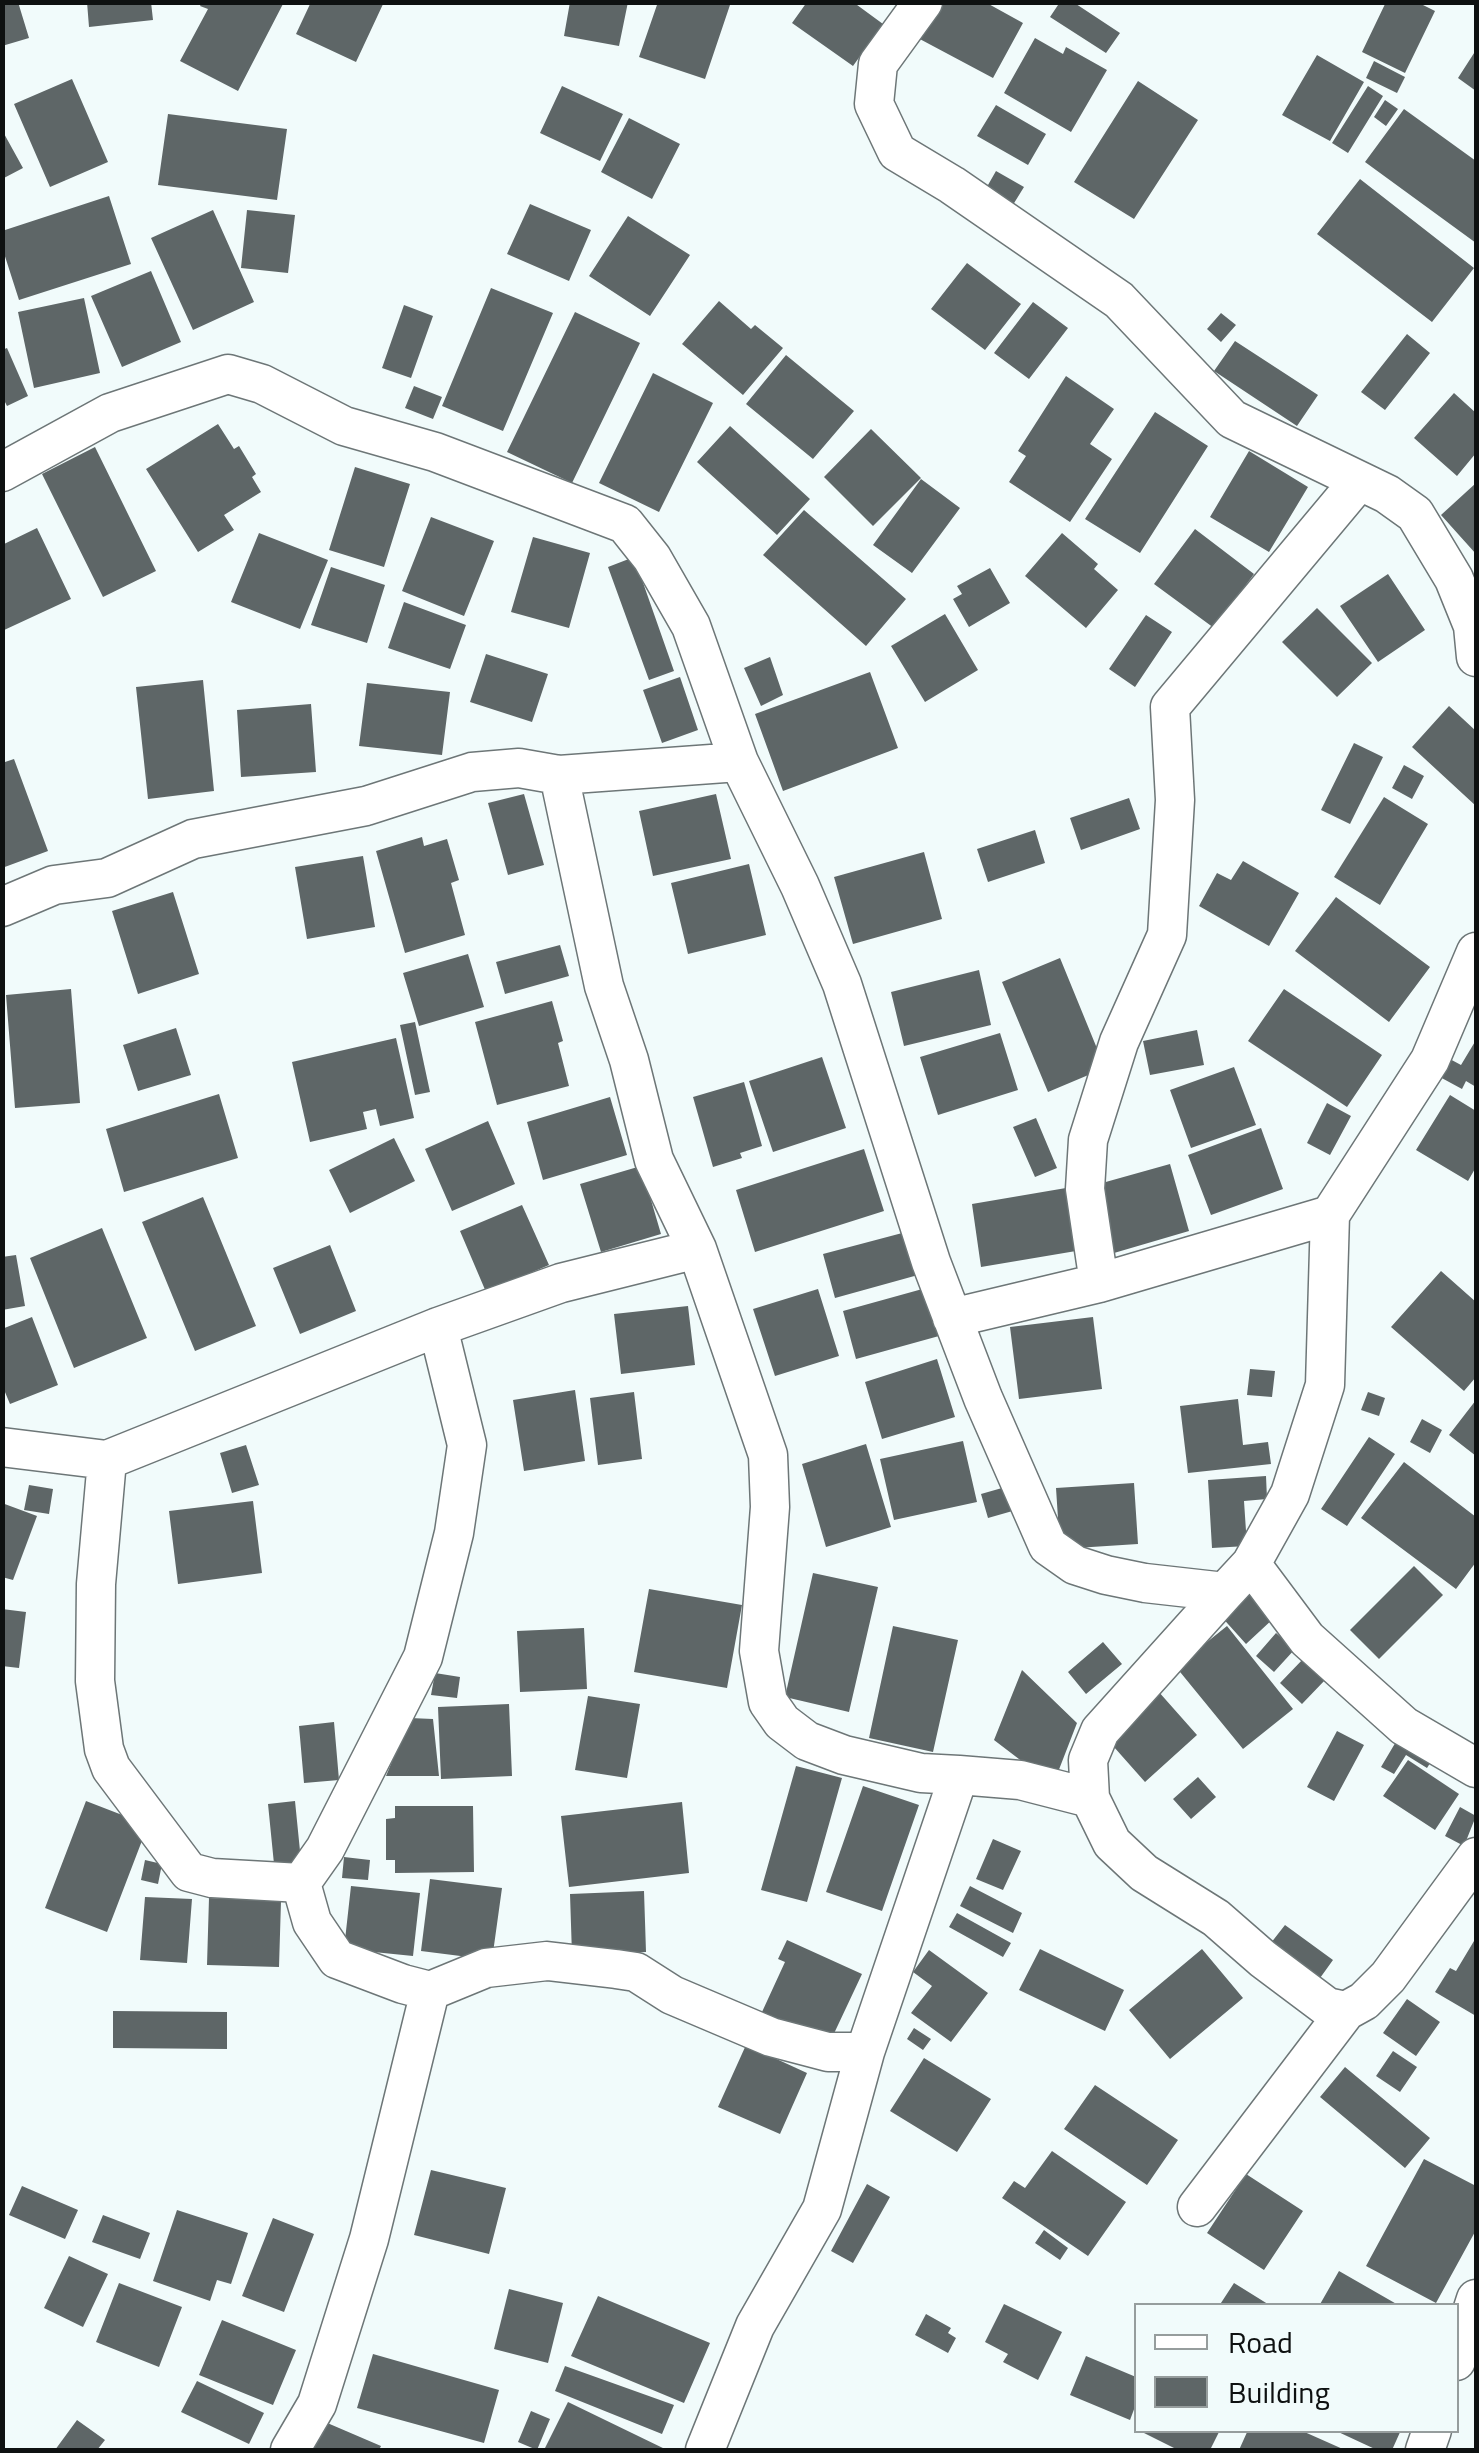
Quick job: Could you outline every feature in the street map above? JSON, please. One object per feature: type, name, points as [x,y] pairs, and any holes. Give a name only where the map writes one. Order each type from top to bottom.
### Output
[{"type":"street","points":[[922,2],[878,64],[874,104],[897,152],[1118,300],[1232,419],[1359,480],[1415,514],[1454,579],[1474,626],[1476,657]]},
{"type":"street","points":[[2,472],[110,412],[228,374],[262,384],[344,426],[436,452],[625,524],[652,558],[691,626],[740,762],[842,984],[952,1318],[1048,1546],[1075,1565],[1106,1575],[1225,1592]]},
{"type":"street","points":[[1099,1283],[1085,1189],[1088,1140],[1119,1042],[1166,935],[1175,800],[1170,707],[1359,480]]},
{"type":"street","points":[[2,907],[54,886],[107,878],[193,839],[366,806],[472,772],[518,768],[559,775],[740,762]]},
{"type":"street","points":[[559,775],[604,986],[654,1160],[697,1250],[768,1455],[770,1508],[760,1651],[768,1702],[782,1722],[807,1741],[844,1755],[920,1773],[1020,1780],[1090,1798]]},
{"type":"street","points":[[1346,2011],[1327,2007],[1216,1918],[1144,1873],[1112,1843],[1090,1798],[1088,1760],[1100,1731],[1251,1564],[1290,1494],[1325,1386],[1330,1215],[1430,1060],[1476,952]]},
{"type":"street","points":[[952,1318],[1099,1283],[1330,1215]]},
{"type":"street","points":[[2,1447],[107,1460],[561,1282],[697,1250]]},
{"type":"street","points":[[301,1883],[325,1849],[424,1657],[454,1533],[466,1446],[438,1328]]},
{"type":"street","points":[[107,1460],[96,1584],[95,1681],[104,1748],[111,1768],[189,1872],[212,1878],[301,1883]]},
{"type":"street","points":[[1251,1564],[1320,1652],[1404,1726],[1476,1768]]},
{"type":"street","points":[[706,2450],[754,2326],[822,2208],[865,2052],[958,1775]]},
{"type":"street","points":[[1196,2208],[1346,2011],[1364,2001],[1388,1977],[1476,1858]]},
{"type":"street","points":[[301,1883],[312,1922],[337,1960],[370,1974],[430,1991],[486,1968],[548,1960],[636,1972],[672,1994],[771,2037],[828,2052],[865,2052]]},
{"type":"street","points":[[290,2450],[317,2404],[370,2239],[430,1991]]},
{"type":"street","points":[[1459,2351],[1476,2299]]},
{"type":"building","points":[[2,2],[18,2],[29,38],[2,46]]},
{"type":"building","points":[[87,2],[151,2],[153,20],[89,27]]},
{"type":"building","points":[[202,2],[284,2],[238,91],[180,61],[208,9],[200,6]]},
{"type":"building","points":[[311,2],[384,2],[356,62],[296,34]]},
{"type":"building","points":[[570,2],[628,2],[619,46],[564,36]]},
{"type":"building","points":[[658,2],[731,2],[705,79],[639,57]]},
{"type":"building","points":[[807,2],[853,2],[883,24],[853,66],[792,23]]},
{"type":"building","points":[[935,2],[985,2],[1023,23],[993,78],[916,37]]},
{"type":"building","points":[[1060,2],[1073,2],[1120,33],[1106,53],[1050,17]]},
{"type":"building","points":[[1386,2],[1417,2],[1435,11],[1405,73],[1362,52]]},
{"type":"building","points":[[1035,38],[1063,54],[1066,47],[1107,70],[1071,132],[1004,93]]},
{"type":"building","points":[[1476,50],[1476,91],[1458,78]]},
{"type":"building","points":[[1317,55],[1364,82],[1330,141],[1282,115]]},
{"type":"building","points":[[1374,61],[1405,77],[1397,93],[1366,78]]},
{"type":"building","points":[[72,79],[108,162],[50,187],[14,104]]},
{"type":"building","points":[[1138,81],[1198,120],[1134,219],[1074,182]]},
{"type":"building","points":[[562,86],[623,114],[600,161],[540,133]]},
{"type":"building","points":[[1368,86],[1383,96],[1348,153],[1332,143]]},
{"type":"building","points":[[1385,100],[1398,109],[1386,126],[1374,117]]},
{"type":"building","points":[[996,105],[1046,134],[1028,165],[977,136]]},
{"type":"building","points":[[1404,109],[1476,161],[1476,243],[1365,162]]},
{"type":"building","points":[[168,114],[287,129],[277,200],[158,185]]},
{"type":"building","points":[[629,118],[680,144],[652,199],[601,172]]},
{"type":"building","points":[[2,130],[23,168],[2,179]]},
{"type":"building","points":[[996,171],[1024,187],[1011,208],[984,192]]},
{"type":"building","points":[[1360,179],[1474,268],[1432,322],[1317,234]]},
{"type":"building","points":[[109,196],[131,264],[19,300],[2,247],[2,231]]},
{"type":"building","points":[[530,204],[591,230],[569,281],[507,254]]},
{"type":"building","points":[[213,210],[254,302],[193,330],[151,238]]},
{"type":"building","points":[[247,210],[295,215],[288,273],[241,268]]},
{"type":"building","points":[[628,216],[690,255],[650,316],[589,276]]},
{"type":"building","points":[[967,263],[1021,304],[985,350],[931,309]]},
{"type":"building","points":[[151,271],[181,342],[122,367],[91,296]]},
{"type":"building","points":[[491,288],[553,313],[503,431],[442,406]]},
{"type":"building","points":[[84,298],[100,373],[34,388],[18,312]]},
{"type":"building","points":[[719,301],[751,329],[755,325],[783,348],[743,395],[682,344]]},
{"type":"building","points":[[1033,302],[1068,328],[1029,379],[994,353]]},
{"type":"building","points":[[404,305],[433,316],[411,378],[382,368]]},
{"type":"building","points":[[575,312],[640,343],[572,483],[507,452]]},
{"type":"building","points":[[1221,313],[1236,325],[1221,342],[1207,329]]},
{"type":"building","points":[[1407,334],[1430,353],[1385,410],[1361,392]]},
{"type":"building","points":[[1235,341],[1318,395],[1297,426],[1214,371]]},
{"type":"building","points":[[7,348],[28,396],[7,406],[2,396],[2,350]]},
{"type":"building","points":[[786,355],[854,411],[813,459],[746,404]]},
{"type":"building","points":[[653,373],[713,403],[659,512],[599,483]]},
{"type":"building","points":[[1066,376],[1114,409],[1090,444],[1112,459],[1070,522],[1009,482],[1026,456],[1018,451]]},
{"type":"building","points":[[414,386],[442,397],[433,419],[405,408]]},
{"type":"building","points":[[1454,393],[1476,413],[1476,453],[1457,476],[1414,438]]},
{"type":"building","points":[[1155,412],[1208,446],[1140,553],[1085,519]]},
{"type":"building","points":[[218,424],[234,449],[239,446],[256,474],[252,477],[261,492],[224,515],[234,530],[198,552],[146,469]]},
{"type":"building","points":[[730,426],[810,499],[777,535],[697,462]]},
{"type":"building","points":[[871,429],[921,478],[873,526],[824,477]]},
{"type":"building","points":[[95,447],[156,571],[103,597],[42,474]]},
{"type":"building","points":[[1249,451],[1308,487],[1269,552],[1210,517]]},
{"type":"building","points":[[355,467],[410,484],[384,567],[329,550]]},
{"type":"building","points":[[921,479],[960,508],[912,573],[873,545]]},
{"type":"building","points":[[1476,483],[1476,554],[1441,515]]},
{"type":"building","points":[[804,510],[906,599],[866,646],[763,555]]},
{"type":"building","points":[[431,517],[494,541],[464,616],[402,591]]},
{"type":"building","points":[[37,528],[71,599],[2,631],[2,545]]},
{"type":"building","points":[[1195,529],[1254,574],[1214,628],[1154,584]]},
{"type":"building","points":[[259,533],[328,560],[300,629],[231,602]]},
{"type":"building","points":[[1062,533],[1098,564],[1094,569],[1118,590],[1086,628],[1025,576]]},
{"type":"building","points":[[533,537],[590,553],[569,628],[511,612]]},
{"type":"building","points":[[634,557],[674,671],[649,680],[608,567]]},
{"type":"building","points":[[331,567],[385,585],[367,643],[311,625]]},
{"type":"building","points":[[990,568],[1010,603],[969,627],[953,599],[962,594],[957,586]]},
{"type":"building","points":[[1388,574],[1425,630],[1378,662],[1340,606]]},
{"type":"building","points":[[404,602],[466,625],[450,669],[388,648]]},
{"type":"building","points":[[1317,608],[1372,663],[1337,697],[1282,642]]},
{"type":"building","points":[[945,614],[978,670],[925,702],[891,646]]},
{"type":"building","points":[[1146,615],[1172,632],[1135,687],[1109,669]]},
{"type":"building","points":[[486,654],[548,674],[532,722],[470,702]]},
{"type":"building","points":[[770,657],[783,695],[761,706],[744,668]]},
{"type":"building","points":[[870,672],[898,748],[783,791],[755,714]]},
{"type":"building","points":[[680,677],[698,730],[662,743],[643,690]]},
{"type":"building","points":[[203,680],[214,791],[148,799],[136,687]]},
{"type":"building","points":[[367,683],[450,692],[442,755],[359,746]]},
{"type":"building","points":[[311,704],[316,772],[241,777],[237,710]]},
{"type":"building","points":[[1449,706],[1476,731],[1476,806],[1412,747]]},
{"type":"building","points":[[1354,743],[1383,757],[1350,824],[1321,810]]},
{"type":"building","points":[[14,759],[48,851],[2,868],[2,763]]},
{"type":"building","points":[[1404,765],[1424,776],[1412,799],[1392,788]]},
{"type":"building","points":[[524,794],[544,865],[508,875],[488,803]]},
{"type":"building","points":[[716,794],[731,859],[653,876],[639,811]]},
{"type":"building","points":[[1384,797],[1428,824],[1380,905],[1334,877]]},
{"type":"building","points":[[1129,798],[1140,829],[1081,850],[1070,818]]},
{"type":"building","points":[[1035,830],[1045,863],[988,882],[977,849]]},
{"type":"building","points":[[422,837],[424,846],[447,839],[459,880],[451,883],[465,935],[405,953],[376,851]]},
{"type":"building","points":[[924,852],[942,919],[853,944],[834,877]]},
{"type":"building","points":[[363,856],[375,927],[307,939],[295,867]]},
{"type":"building","points":[[1243,861],[1299,893],[1269,946],[1199,906],[1217,873],[1231,880]]},
{"type":"building","points":[[749,864],[766,935],[688,954],[671,883]]},
{"type":"building","points":[[173,892],[199,974],[138,994],[112,911]]},
{"type":"building","points":[[1336,897],[1430,967],[1389,1022],[1295,951]]},
{"type":"building","points":[[560,945],[569,976],[505,994],[496,962]]},
{"type":"building","points":[[468,954],[484,1007],[419,1026],[403,973]]},
{"type":"building","points":[[1060,958],[1105,1068],[1048,1092],[1002,982]]},
{"type":"building","points":[[979,970],[991,1025],[904,1046],[891,992]]},
{"type":"building","points":[[71,989],[80,1103],[15,1108],[6,995]]},
{"type":"building","points":[[1284,989],[1382,1055],[1347,1107],[1248,1041]]},
{"type":"building","points":[[552,1001],[569,1086],[497,1105],[475,1022]]},
{"type":"building","points":[[415,1022],[430,1092],[415,1095],[400,1025]]},
{"type":"building","points":[[176,1028],[191,1075],[138,1091],[123,1045]]},
{"type":"building","points":[[1197,1030],[1204,1065],[1150,1075],[1143,1041]]},
{"type":"building","points":[[1000,1033],[1018,1090],[938,1115],[920,1057]]},
{"type":"building","points":[[396,1038],[414,1118],[380,1126],[376,1109],[363,1112],[367,1129],[310,1142],[292,1062]]},
{"type":"building","points":[[1476,1040],[1476,1087],[1466,1081],[1462,1089],[1438,1076],[1448,1058],[1461,1065]]},
{"type":"building","points":[[822,1057],[846,1128],[773,1152],[749,1081]]},
{"type":"building","points":[[1234,1067],[1256,1125],[1191,1148],[1170,1090]]},
{"type":"building","points":[[744,1082],[762,1146],[740,1153],[742,1158],[713,1167],[693,1097]]},
{"type":"building","points":[[219,1094],[238,1158],[124,1192],[106,1129]]},
{"type":"building","points":[[1450,1095],[1476,1111],[1476,1167],[1468,1181],[1416,1150]]},
{"type":"building","points":[[610,1097],[627,1155],[543,1180],[527,1122]]},
{"type":"building","points":[[1327,1103],[1351,1116],[1330,1155],[1307,1143]]},
{"type":"building","points":[[1036,1118],[1057,1168],[1035,1177],[1013,1127]]},
{"type":"building","points":[[488,1121],[515,1184],[452,1211],[425,1149]]},
{"type":"building","points":[[1261,1128],[1283,1189],[1211,1215],[1188,1155]]},
{"type":"building","points":[[394,1138],[415,1181],[350,1213],[329,1170]]},
{"type":"building","points":[[864,1149],[884,1211],[755,1252],[736,1190]]},
{"type":"building","points":[[1170,1164],[1189,1231],[1114,1253],[1095,1185]]},
{"type":"building","points":[[641,1166],[661,1234],[601,1252],[580,1184]]},
{"type":"building","points":[[1066,1188],[1076,1251],[981,1267],[972,1204]]},
{"type":"building","points":[[203,1197],[256,1326],[195,1351],[142,1222]]},
{"type":"building","points":[[522,1205],[549,1265],[486,1292],[460,1231]]},
{"type":"building","points":[[102,1228],[147,1338],[74,1368],[30,1258]]},
{"type":"building","points":[[906,1232],[918,1275],[835,1298],[823,1254]]},
{"type":"building","points":[[330,1245],[356,1311],[300,1334],[273,1268]]},
{"type":"building","points":[[16,1255],[25,1306],[2,1310],[2,1257]]},
{"type":"building","points":[[1441,1271],[1476,1302],[1476,1377],[1464,1391],[1391,1327]]},
{"type":"building","points":[[926,1288],[939,1336],[856,1359],[843,1311]]},
{"type":"building","points":[[818,1289],[839,1356],[775,1376],[753,1309]]},
{"type":"building","points":[[688,1306],[695,1365],[621,1374],[614,1314]]},
{"type":"building","points":[[32,1317],[58,1385],[10,1404],[2,1385],[2,1329]]},
{"type":"building","points":[[1093,1317],[1102,1389],[1019,1399],[1010,1327]]},
{"type":"building","points":[[937,1359],[955,1417],[882,1439],[865,1382]]},
{"type":"building","points":[[1250,1369],[1275,1371],[1272,1397],[1247,1395]]},
{"type":"building","points":[[575,1390],[585,1461],[524,1471],[513,1400]]},
{"type":"building","points":[[634,1392],[642,1459],[598,1465],[590,1398]]},
{"type":"building","points":[[1368,1392],[1385,1398],[1379,1416],[1361,1410]]},
{"type":"building","points":[[1238,1399],[1243,1445],[1268,1442],[1271,1464],[1188,1473],[1180,1406]]},
{"type":"building","points":[[1476,1400],[1476,1456],[1449,1435]]},
{"type":"building","points":[[1422,1419],[1442,1430],[1430,1453],[1410,1442]]},
{"type":"building","points":[[1369,1437],[1395,1454],[1347,1526],[1321,1509]]},
{"type":"building","points":[[963,1441],[977,1502],[894,1520],[880,1459]]},
{"type":"building","points":[[866,1444],[891,1527],[826,1547],[802,1464]]},
{"type":"building","points":[[246,1445],[259,1485],[232,1493],[220,1453]]},
{"type":"building","points":[[1404,1462],[1476,1517],[1476,1562],[1456,1589],[1361,1518]]},
{"type":"building","points":[[1266,1476],[1267,1499],[1244,1501],[1247,1546],[1212,1548],[1208,1480]]},
{"type":"building","points":[[1134,1483],[1138,1544],[1060,1549],[1056,1488]]},
{"type":"building","points":[[29,1485],[53,1489],[49,1514],[24,1510]]},
{"type":"building","points":[[1009,1486],[1016,1510],[988,1518],[981,1494]]},
{"type":"building","points":[[253,1501],[262,1573],[178,1584],[169,1511]]},
{"type":"building","points":[[2,1503],[37,1516],[13,1580],[2,1577]]},
{"type":"building","points":[[1414,1566],[1443,1595],[1379,1659],[1350,1630]]},
{"type":"building","points":[[813,1573],[878,1587],[849,1712],[785,1697]]},
{"type":"building","points":[[1247,1588],[1274,1618],[1246,1644],[1219,1614]]},
{"type":"building","points":[[649,1589],[742,1605],[727,1688],[634,1672]]},
{"type":"building","points":[[2,1609],[26,1612],[19,1668],[2,1666]]},
{"type":"building","points":[[893,1626],[958,1640],[933,1752],[869,1738]]},
{"type":"building","points":[[1227,1626],[1293,1709],[1243,1749],[1176,1667]]},
{"type":"building","points":[[584,1628],[587,1689],[520,1692],[517,1631]]},
{"type":"building","points":[[1276,1633],[1295,1649],[1274,1672],[1256,1656]]},
{"type":"building","points":[[1103,1642],[1122,1664],[1086,1694],[1068,1672]]},
{"type":"building","points":[[1304,1658],[1326,1679],[1302,1704],[1280,1683]]},
{"type":"building","points":[[1022,1670],[1077,1723],[1053,1785],[994,1740]]},
{"type":"building","points":[[435,1673],[460,1677],[457,1698],[431,1695]]},
{"type":"building","points":[[1158,1691],[1197,1735],[1145,1782],[1106,1738]]},
{"type":"building","points":[[588,1696],[640,1704],[627,1778],[575,1770]]},
{"type":"building","points":[[509,1704],[512,1776],[441,1779],[438,1707]]},
{"type":"building","points":[[410,1718],[433,1719],[439,1776],[386,1776]]},
{"type":"building","points":[[334,1722],[339,1780],[304,1783],[299,1726]]},
{"type":"building","points":[[1337,1731],[1364,1745],[1334,1801],[1307,1787]]},
{"type":"building","points":[[1397,1740],[1432,1760],[1427,1768],[1406,1755],[1394,1774],[1381,1767]]},
{"type":"building","points":[[1408,1760],[1459,1794],[1435,1830],[1383,1796]]},
{"type":"building","points":[[796,1766],[842,1778],[807,1902],[761,1890]]},
{"type":"building","points":[[1198,1777],[1216,1797],[1191,1819],[1173,1799]]},
{"type":"building","points":[[863,1786],[919,1805],[882,1911],[826,1892]]},
{"type":"building","points":[[86,1801],[148,1825],[107,1932],[45,1908]]},
{"type":"building","points":[[295,1801],[301,1861],[274,1864],[268,1804]]},
{"type":"building","points":[[682,1802],[689,1873],[569,1887],[561,1816]]},
{"type":"building","points":[[395,1806],[473,1806],[474,1872],[395,1873],[395,1860],[386,1860],[386,1819],[395,1818]]},
{"type":"building","points":[[1460,1807],[1476,1816],[1464,1846],[1445,1836]]},
{"type":"building","points":[[993,1839],[1021,1851],[1003,1890],[976,1879]]},
{"type":"building","points":[[344,1857],[370,1860],[368,1880],[342,1878]]},
{"type":"building","points":[[145,1860],[162,1864],[158,1884],[141,1880]]},
{"type":"building","points":[[430,1879],[502,1888],[492,1960],[421,1951]]},
{"type":"building","points":[[351,1886],[420,1893],[413,1956],[344,1949]]},
{"type":"building","points":[[970,1886],[1022,1913],[1013,1933],[960,1906]]},
{"type":"building","points":[[644,1891],[646,1952],[572,1955],[570,1894]]},
{"type":"building","points":[[145,1897],[192,1899],[187,1963],[140,1960]]},
{"type":"building","points":[[209,1898],[281,1901],[279,1967],[207,1965]]},
{"type":"building","points":[[957,1913],[1011,1943],[1003,1957],[949,1927]]},
{"type":"building","points":[[1285,1925],[1333,1960],[1315,1985],[1267,1948]]},
{"type":"building","points":[[787,1940],[862,1974],[830,2042],[762,2012],[785,1962],[778,1959]]},
{"type":"building","points":[[1474,1941],[1476,2016],[1435,1992],[1450,1968],[1456,1971]]},
{"type":"building","points":[[1040,1949],[1124,1990],[1105,2031],[1019,1990]]},
{"type":"building","points":[[1202,1949],[1243,1998],[1170,2059],[1129,2010]]},
{"type":"building","points":[[929,1950],[988,1993],[951,2042],[911,2013],[932,1986],[913,1972]]},
{"type":"building","points":[[1407,1999],[1440,2022],[1416,2056],[1383,2033]]},
{"type":"building","points":[[113,2011],[227,2012],[227,2049],[113,2048]]},
{"type":"building","points":[[914,2028],[931,2039],[923,2050],[907,2039]]},
{"type":"building","points":[[746,2045],[807,2073],[780,2134],[718,2107]]},
{"type":"building","points":[[1393,2051],[1417,2067],[1400,2092],[1376,2076]]},
{"type":"building","points":[[924,2058],[991,2099],[957,2152],[890,2111]]},
{"type":"building","points":[[1345,2067],[1430,2138],[1405,2168],[1320,2097]]},
{"type":"building","points":[[1095,2085],[1178,2140],[1147,2185],[1064,2129]]},
{"type":"building","points":[[1052,2151],[1126,2202],[1088,2256],[1002,2198],[1014,2181],[1025,2188]]},
{"type":"building","points":[[1424,2159],[1476,2186],[1476,2230],[1436,2303],[1366,2266]]},
{"type":"building","points":[[431,2170],[506,2188],[489,2254],[414,2235]]},
{"type":"building","points":[[1246,2174],[1303,2211],[1264,2270],[1207,2233]]},
{"type":"building","points":[[867,2184],[890,2197],[853,2263],[831,2251]]},
{"type":"building","points":[[22,2186],[78,2210],[65,2239],[9,2215]]},
{"type":"building","points":[[177,2210],[248,2233],[231,2284],[217,2280],[210,2301],[153,2281]]},
{"type":"building","points":[[103,2215],[150,2233],[140,2259],[92,2242]]},
{"type":"building","points":[[273,2218],[314,2234],[284,2312],[242,2296]]},
{"type":"building","points":[[1044,2230],[1068,2248],[1060,2260],[1035,2243]]},
{"type":"building","points":[[69,2256],[108,2274],[83,2327],[44,2308]]},
{"type":"building","points":[[1339,2271],[1395,2303],[1321,2303]]},
{"type":"building","points":[[119,2283],[182,2307],[159,2367],[96,2342]]},
{"type":"building","points":[[1234,2283],[1266,2303],[1221,2303]]},
{"type":"building","points":[[509,2289],[563,2303],[548,2363],[494,2349]]},
{"type":"building","points":[[598,2296],[710,2343],[684,2403],[571,2356]]},
{"type":"building","points":[[1004,2304],[1062,2332],[1038,2380],[1003,2362],[1008,2354],[985,2342]]},
{"type":"building","points":[[926,2314],[951,2328],[948,2333],[956,2338],[948,2353],[915,2335]]},
{"type":"building","points":[[222,2320],[296,2350],[273,2405],[199,2375]]},
{"type":"building","points":[[373,2354],[499,2390],[484,2443],[357,2408]]},
{"type":"building","points":[[1086,2356],[1134,2376],[1134,2409],[1130,2420],[1070,2395]]},
{"type":"building","points":[[565,2366],[674,2405],[662,2434],[555,2391]]},
{"type":"building","points":[[197,2381],[264,2413],[249,2444],[181,2412]]},
{"type":"building","points":[[568,2402],[667,2450],[544,2450]]},
{"type":"building","points":[[531,2411],[550,2419],[537,2450],[518,2442]]},
{"type":"building","points":[[77,2420],[105,2440],[97,2450],[55,2450]]},
{"type":"building","points":[[325,2422],[381,2446],[379,2450],[312,2450]]},
{"type":"building","points":[[1144,2433],[1218,2433],[1210,2450],[1178,2450]]},
{"type":"building","points":[[1247,2433],[1307,2433],[1345,2450],[1239,2450]]},
{"type":"building","points":[[1340,2433],[1400,2433],[1392,2450],[1377,2450]]}]
